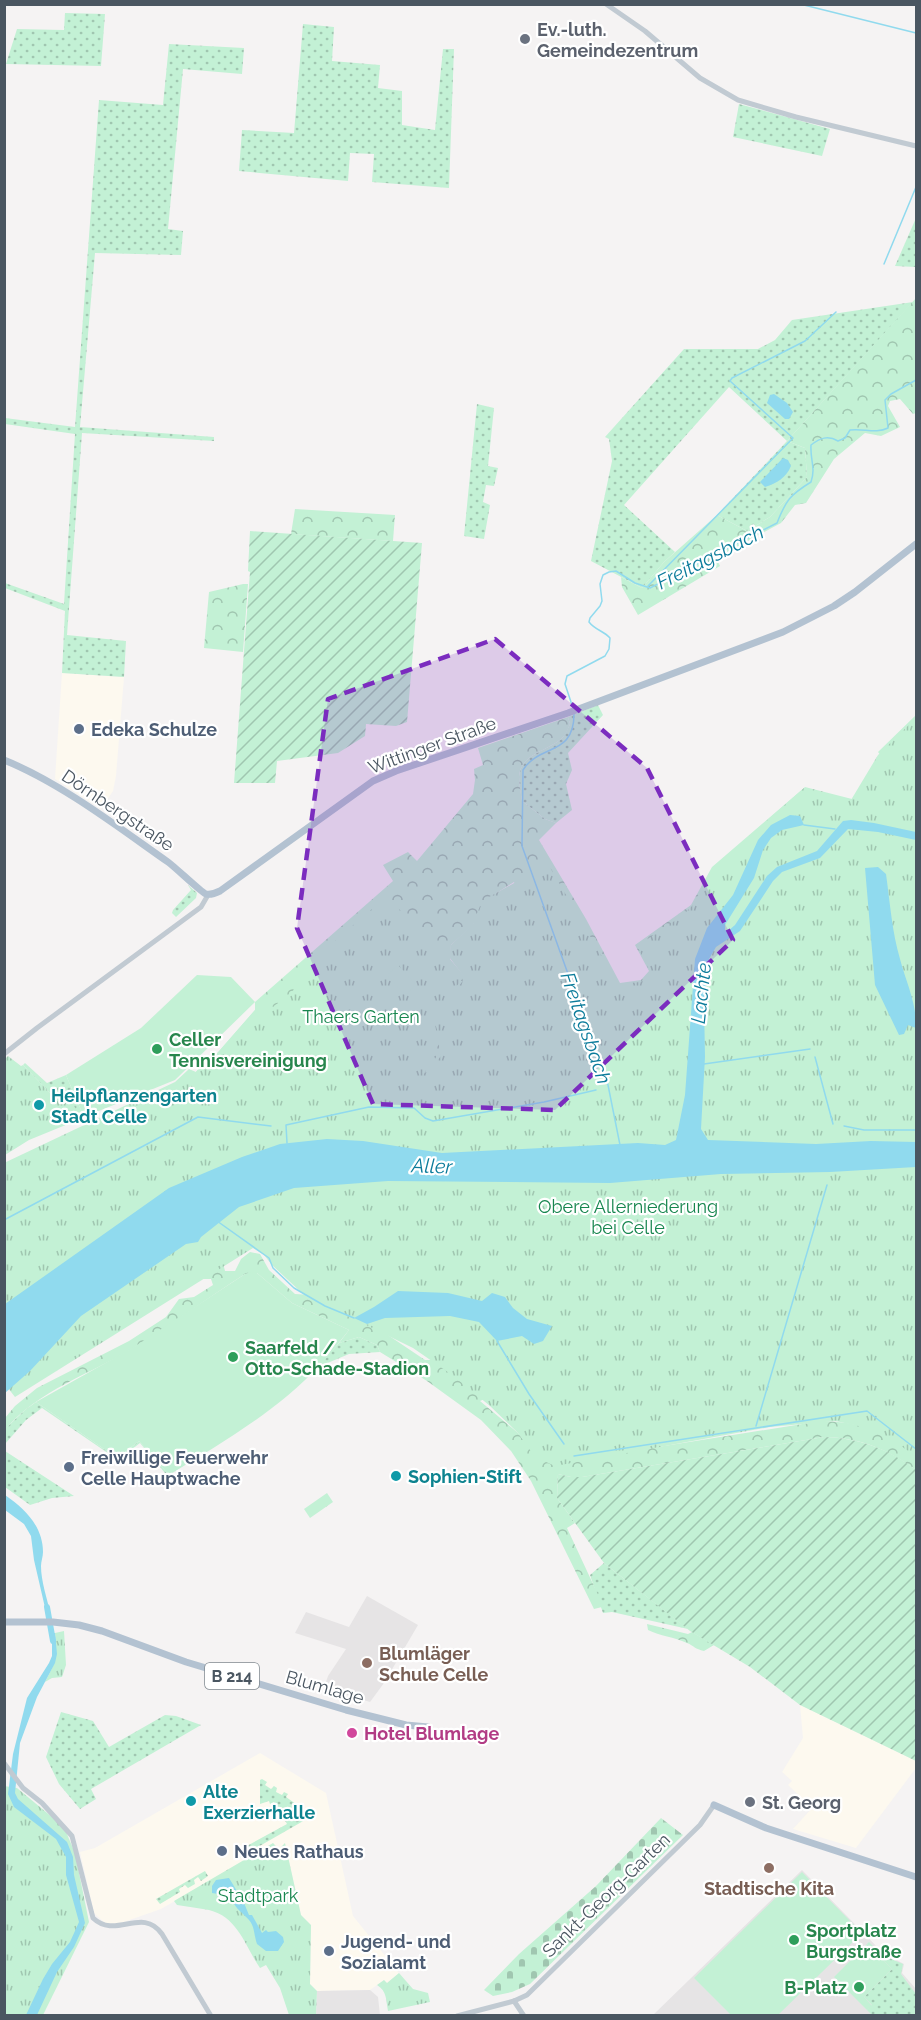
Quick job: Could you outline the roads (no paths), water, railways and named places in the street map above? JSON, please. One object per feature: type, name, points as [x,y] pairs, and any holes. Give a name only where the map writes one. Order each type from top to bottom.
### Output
[{"type":"main road","name":"Wittinger Straße","points":[[208,895],[220,891],[373,781],[396,771],[579,709],[797,625],[855,592],[916,544]]},
{"type":"main road","name":"Dörnbergstraße","points":[[4,760],[51,783],[164,859],[208,895]]},
{"type":"main road","name":"Blumlage","points":[[4,1623],[50,1622],[79,1625],[102,1631],[186,1662],[336,1707],[406,1725],[428,1727]]},
{"type":"main road","points":[[714,1805],[766,1828],[916,1877]]},
{"type":"street","points":[[606,4],[645,31],[700,78],[738,100],[796,117],[916,146]]},
{"type":"street","name":"Wittinger Straße","points":[[4,1054],[201,907],[208,895]]},
{"type":"street","points":[[4,1763],[27,1793],[42,1803],[72,1836],[93,1918],[106,1926],[122,1926],[141,1922],[155,1926],[211,2016]]},
{"type":"street","name":"Sankt-Georg-Garten","points":[[457,2016],[514,2001],[533,1990],[700,1825],[714,1805]]},
{"type":"street","points":[[514,2001],[524,2016]]},
{"type":"water","points":[[774,394],[787,403],[793,412],[789,419],[785,419],[767,403],[770,395]]},
{"type":"water","points":[[783,458],[788,460],[791,466],[787,474],[781,480],[765,487],[760,482]]},
{"type":"water","points":[[790,815],[800,816],[804,825],[782,830],[771,838],[763,850],[754,878],[725,925],[725,930],[728,931],[735,925],[767,876],[777,867],[817,851],[843,821],[874,823],[916,832],[916,840],[878,832],[848,829],[820,858],[782,872],[773,881],[740,931],[716,947],[709,959],[704,1002],[705,1057],[701,1129],[708,1140],[816,1144],[871,1141],[916,1142],[916,1167],[830,1172],[721,1174],[610,1183],[388,1181],[294,1188],[239,1207],[201,1237],[198,1242],[186,1244],[81,1316],[30,1371],[5,1393],[5,1304],[169,1188],[242,1157],[280,1144],[327,1139],[363,1141],[442,1153],[638,1143],[665,1145],[676,1140],[685,1095],[695,959],[707,928],[733,895],[758,840],[771,825]]},
{"type":"water","points":[[878,867],[886,874],[895,938],[915,1010],[916,1028],[908,1025],[904,1034],[899,1035],[875,985],[865,868]]},
{"type":"water","points":[[398,1291],[448,1293],[482,1301],[492,1293],[505,1297],[513,1308],[527,1319],[552,1326],[543,1341],[534,1344],[522,1336],[497,1341],[479,1322],[450,1316],[385,1318],[367,1324],[354,1318]]},
{"type":"water","points":[[5,1495],[25,1512],[40,1534],[43,1552],[42,1578],[50,1612],[46,1612],[31,1536],[24,1524],[5,1510]]},
{"type":"water","points":[[52,1633],[55,1633],[57,1654],[55,1663],[37,1697],[20,1743],[15,1793],[18,1799],[67,1842],[73,1857],[74,1875],[85,1923],[74,1947],[57,1972],[37,2015],[26,2015],[43,1979],[70,1942],[79,1922],[66,1875],[66,1857],[56,1839],[14,1807],[8,1794],[13,1754],[27,1698],[52,1656]]},
{"type":"water","points":[[229,1878],[240,1896],[241,1903],[244,1903],[249,1915],[252,1915],[262,1933],[266,1930],[276,1931],[283,1937],[284,1942],[278,1951],[266,1951],[257,1944],[251,1923],[236,1907],[230,1896],[212,1893],[212,1886],[216,1880]]},
{"type":"waterway","points":[[800,4],[916,33]]},
{"type":"waterway","points":[[884,264],[916,187]]},
{"type":"waterway","points":[[648,586],[793,438],[730,381],[732,378],[805,341],[836,312]]},
{"type":"waterway","name":"Freitagsbach","points":[[573,708],[565,684],[567,676],[605,656],[609,649],[610,638],[589,622],[602,601],[600,584],[603,575],[616,571],[635,583],[650,588],[777,523],[790,499],[811,482],[813,472],[811,445],[824,438],[838,441],[845,438],[850,430],[879,431],[888,428],[885,400],[916,380]]},
{"type":"waterway","name":"Freitagsbach","points":[[574,712],[573,726],[563,743],[538,756],[523,770],[522,846],[608,1085],[620,1145]]},
{"type":"waterway","points":[[804,825],[835,829]]},
{"type":"waterway","points":[[704,1064],[810,1049]]},
{"type":"waterway","points":[[815,1057],[833,1124]]},
{"type":"waterway","points":[[287,1143],[286,1125],[369,1107],[414,1108],[425,1118],[433,1121],[544,1102],[596,1090]]},
{"type":"waterway","points":[[4,1220],[198,1117],[271,1126]]},
{"type":"waterway","points":[[844,1126],[864,1130],[916,1130]]},
{"type":"waterway","points":[[756,1426],[827,1185]]},
{"type":"waterway","points":[[217,1221],[269,1258],[273,1268],[294,1288],[325,1306],[354,1318]]},
{"type":"waterway","points":[[497,1341],[529,1394],[564,1444]]},
{"type":"waterway","points":[[574,1456],[867,1411],[916,1449]]},
{"type":"waterway","points":[[47,1607],[53,1641]]},
{"type":"place","name":"Ev.-luth. Gemeindezentrum","points":[[525,39]]},
{"type":"place","name":"Edeka Schulze","points":[[79,729]]},
{"type":"place","name":"Celler Tennisvereinigung","points":[[157,1049]]},
{"type":"place","name":"Heilpflanzengarten Stadt Celle","points":[[39,1105]]},
{"type":"place","name":"Saarfeld / Otto-Schade-Stadion","points":[[233,1357]]},
{"type":"place","name":"Freiwillige Feuerwehr Celle Hauptwache","points":[[69,1467]]},
{"type":"place","name":"Sophien-Stift","points":[[396,1476]]},
{"type":"place","name":"Blumläger Schule Celle","points":[[367,1663]]},
{"type":"place","name":"Hotel Blumlage","points":[[352,1733]]},
{"type":"place","name":"Alte Exerzierhalle","points":[[191,1801]]},
{"type":"place","name":"St. Georg","points":[[750,1802]]},
{"type":"place","name":"Neues Rathaus","points":[[222,1851]]},
{"type":"place","name":"Stadtische Kita","points":[[769,1868]]},
{"type":"place","name":"Sportplatz Burgstraße","points":[[794,1940]]},
{"type":"place","name":"Jugend- und Sozialamt","points":[[329,1951]]},
{"type":"place","name":"B-Platz","points":[[859,1987]]},
{"type":"water label","name":"Lachte","points":[[701,993]]},
{"type":"water label","name":"Aller","points":[[432,1166]]},
{"type":"park label","name":"Thaers Garten","points":[[361,1016]]},
{"type":"park label","name":"Obere Allerniederung bei Celle","points":[[628,1216]]},
{"type":"park label","name":"Stadtpark","points":[[258,1895]]}]
